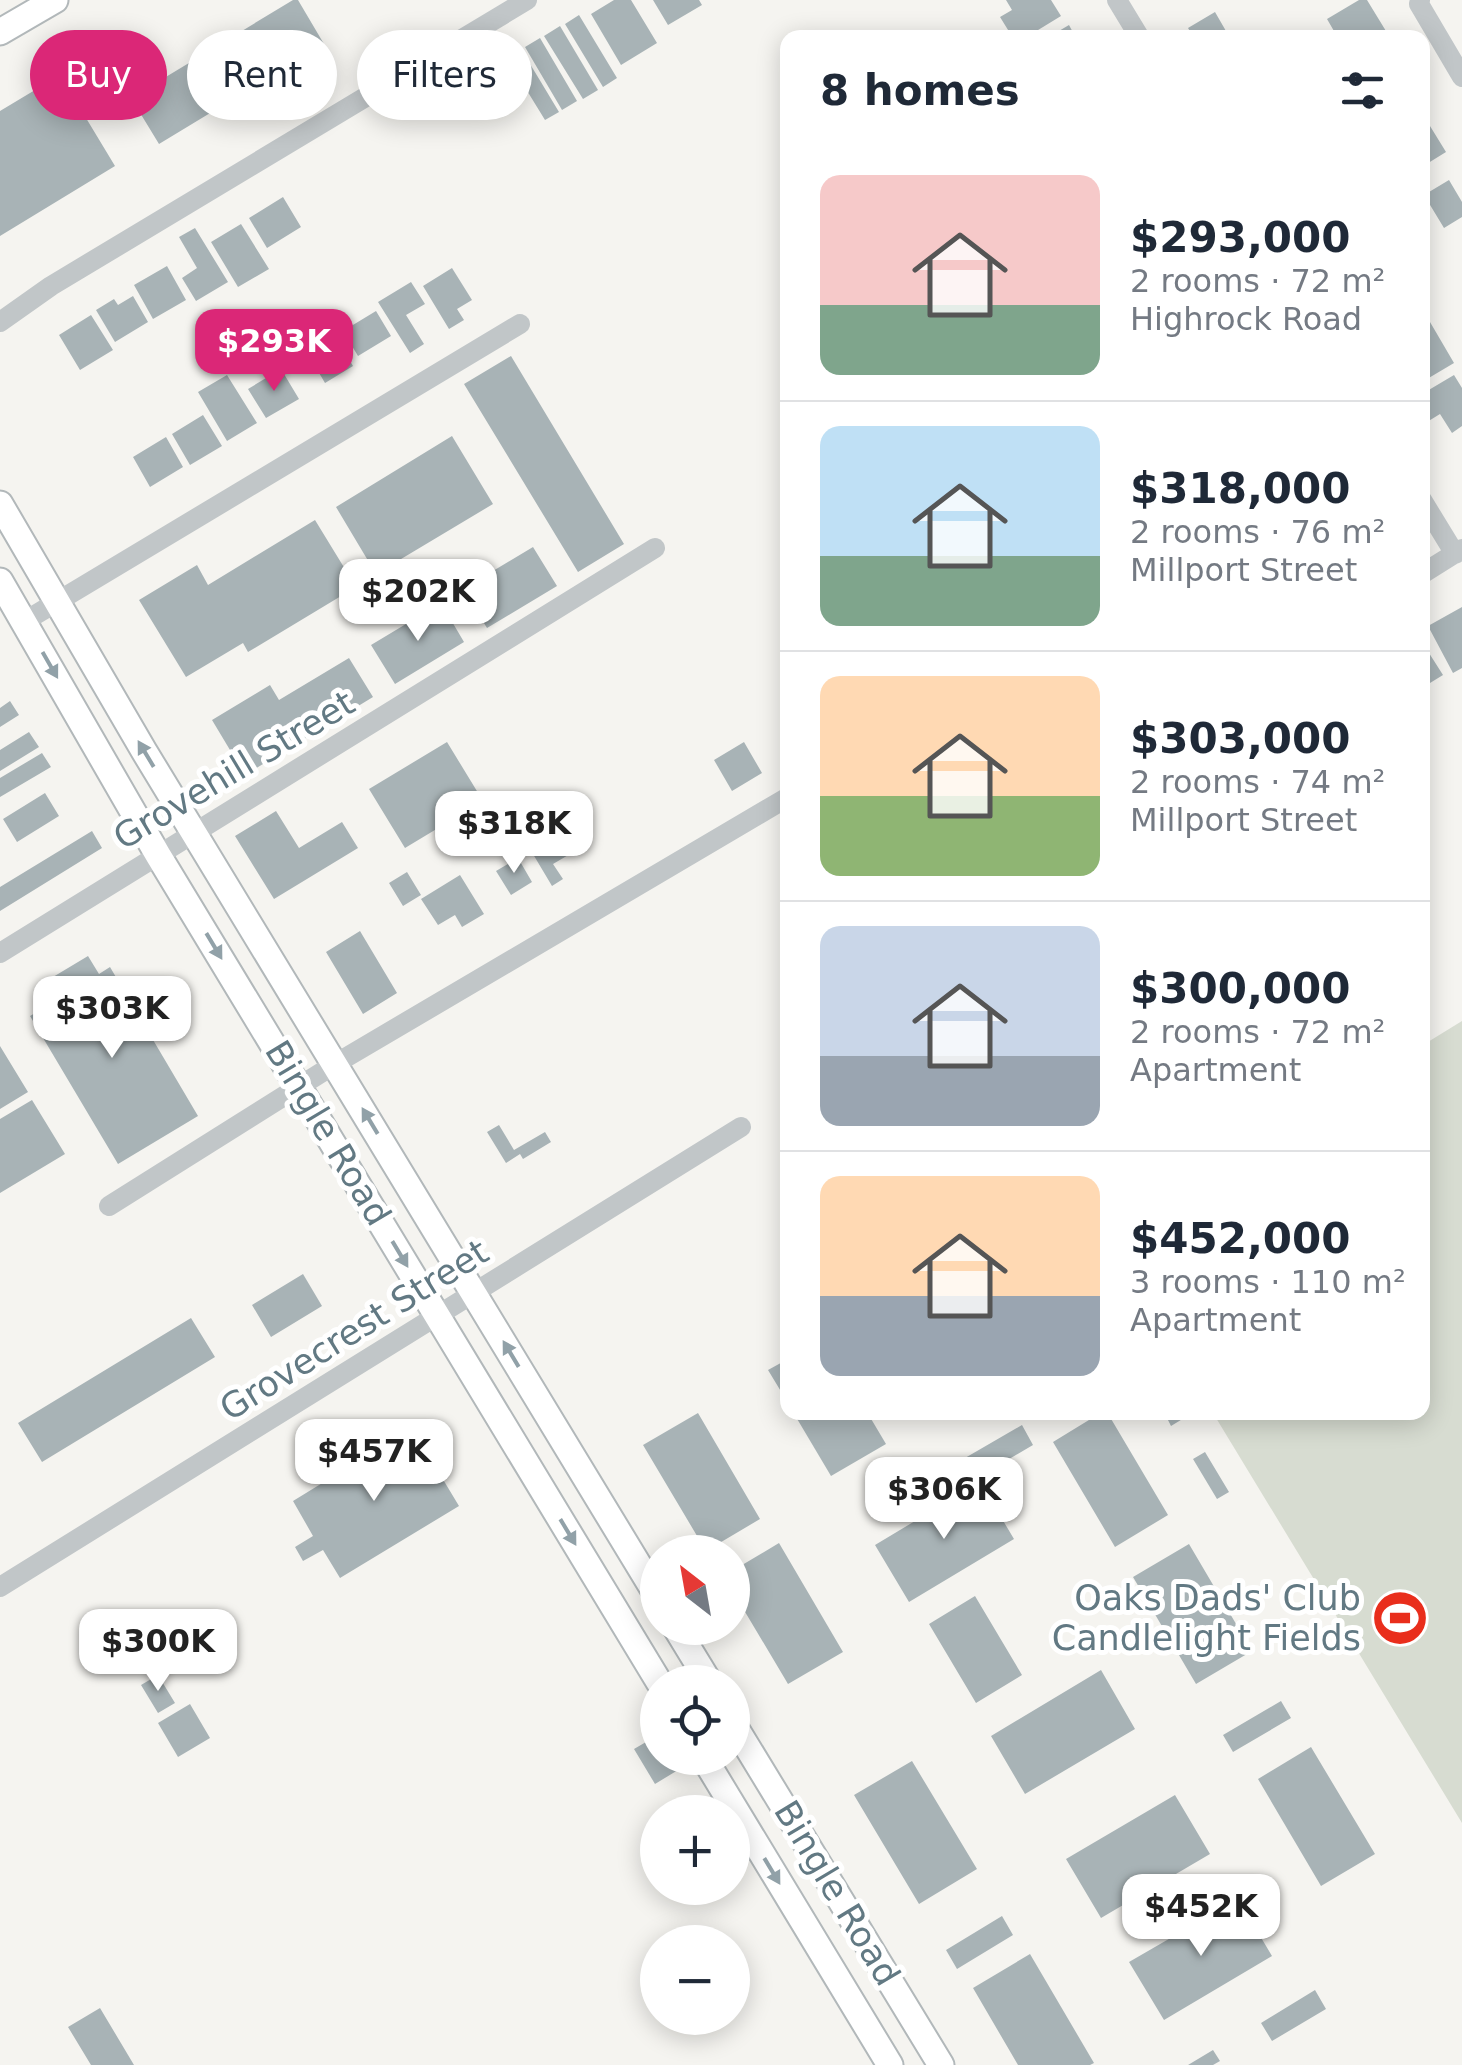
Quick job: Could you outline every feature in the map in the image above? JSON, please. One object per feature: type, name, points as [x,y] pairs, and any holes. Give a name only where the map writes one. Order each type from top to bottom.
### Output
[{"type":"main road","points":[[0,32],[54,0]]},
{"type":"main road","name":"Bingle Road","points":[[0,504],[194,834],[640,1567]]},
{"type":"main road","name":"Bingle Road","points":[[0,582],[158,855],[649,1665]]},
{"type":"main road","name":"Bingle Road","points":[[750,1752],[942,2065]]},
{"type":"main road","points":[[718,1782],[755,1760]]},
{"type":"main road","name":"Bingle Road","points":[[714,1775],[890,2065]]},
{"type":"street","points":[[0,322],[51,286],[527,0]]},
{"type":"street","points":[[1117,0],[1135,30]]},
{"type":"street","points":[[1420,0],[1462,77]]},
{"type":"street","points":[[25,621],[520,324]]},
{"type":"street","points":[[1430,511],[1459,552],[1430,569]]},
{"type":"street","name":"Grovehill Street","points":[[0,953],[655,548]]},
{"type":"street","points":[[109,1206],[336,1064],[780,802]]},
{"type":"street","name":"Grovecrest Street","points":[[0,1587],[741,1127]]},
{"type":"shaded area","name":"Oaks Dads' Club Candlelight Fields","points":[[1462,1021],[1462,1823],[1217,1420],[1430,1420],[1430,1041]]},
{"type":"building","points":[[298,0],[316,30],[243,30]]},
{"type":"building","points":[[614,0],[631,0],[657,43],[621,65],[591,14]]},
{"type":"building","points":[[653,0],[699,0],[702,5],[668,25]]},
{"type":"building","points":[[1006,0],[1051,0],[1061,16],[1038,30],[1008,30],[1000,17],[1012,10]]},
{"type":"building","points":[[1359,0],[1367,0],[1385,30],[1333,30],[1327,19]]},
{"type":"building","points":[[1215,12],[1225,30],[1189,30]]},
{"type":"building","points":[[579,15],[617,78],[603,87],[565,24]]},
{"type":"building","points":[[560,26],[598,90],[583,99],[544,36]]},
{"type":"building","points":[[540,38],[577,101],[562,110],[532,59],[532,43]]},
{"type":"building","points":[[187,64],[187,120],[199,120],[159,144],[144,120],[167,120],[167,76]]},
{"type":"building","points":[[532,67],[559,112],[545,120],[532,99]]},
{"type":"building","points":[[30,93],[30,120],[87,120],[115,166],[0,236],[0,111]]},
{"type":"building","points":[[1430,126],[1446,152],[1430,162]]},
{"type":"building","points":[[1449,180],[1462,202],[1462,217],[1444,228],[1430,205],[1430,191]]},
{"type":"building","points":[[283,197],[301,227],[267,248],[249,218]]},
{"type":"building","points":[[241,224],[269,269],[238,287],[211,242]]},
{"type":"building","points":[[195,228],[228,282],[196,301],[182,278],[197,268],[179,237]]},
{"type":"building","points":[[167,266],[186,300],[153,319],[134,285]]},
{"type":"building","points":[[452,268],[472,300],[457,309],[464,320],[449,329],[423,286]]},
{"type":"building","points":[[411,282],[425,304],[406,315],[424,344],[410,353],[378,302]]},
{"type":"building","points":[[133,296],[148,322],[115,342],[96,310],[114,299],[118,305]]},
{"type":"building","points":[[376,311],[391,336],[358,356],[343,331]]},
{"type":"building","points":[[91,315],[113,350],[80,370],[59,335]]},
{"type":"building","points":[[1430,322],[1454,363],[1430,377]]},
{"type":"building","points":[[333,332],[353,366],[325,383],[305,349]]},
{"type":"building","points":[[511,356],[624,544],[578,572],[464,384]]},
{"type":"building","points":[[281,369],[299,399],[266,418],[248,389]]},
{"type":"building","points":[[227,375],[257,423],[227,441],[198,392]]},
{"type":"building","points":[[1454,375],[1462,388],[1462,426],[1452,433],[1440,414],[1430,420],[1430,389]]},
{"type":"building","points":[[203,415],[222,446],[190,465],[172,434]]},
{"type":"building","points":[[452,436],[493,504],[376,574],[336,507]]},
{"type":"building","points":[[166,437],[183,467],[150,487],[133,457]]},
{"type":"building","points":[[315,520],[356,587],[248,652],[243,643],[186,677],[139,600],[197,565],[208,585]]},
{"type":"building","points":[[533,547],[557,586],[487,628],[463,589]]},
{"type":"building","points":[[441,603],[464,642],[395,684],[371,645]]},
{"type":"building","points":[[1462,607],[1462,668],[1453,673],[1430,625]]},
{"type":"building","points":[[1430,655],[1443,675],[1430,683]]},
{"type":"building","points":[[349,658],[373,697],[245,775],[212,720],[270,685],[279,700]]},
{"type":"building","points":[[10,701],[19,715],[0,727],[0,708]]},
{"type":"building","points":[[29,732],[39,747],[0,771],[0,750]]},
{"type":"building","points":[[447,742],[483,801],[405,848],[369,789]]},
{"type":"building","points":[[744,742],[762,773],[732,791],[714,760]]},
{"type":"building","points":[[42,753],[51,767],[0,797],[0,778]]},
{"type":"building","points":[[45,793],[59,816],[17,842],[3,819]]},
{"type":"building","points":[[276,811],[299,848],[342,822],[358,848],[274,899],[235,836]]},
{"type":"building","points":[[92,831],[102,848],[0,911],[0,887]]},
{"type":"building","points":[[535,833],[544,848],[560,838],[570,854],[553,864],[563,879],[552,886],[524,839]]},
{"type":"building","points":[[518,858],[532,882],[511,895],[496,871]]},
{"type":"building","points":[[407,872],[421,895],[403,906],[389,883]]},
{"type":"building","points":[[460,875],[484,914],[462,927],[455,915],[438,925],[421,899]]},
{"type":"building","points":[[360,931],[397,993],[363,1014],[326,952]]},
{"type":"building","points":[[88,956],[99,974],[110,967],[198,1116],[118,1164],[30,1016],[59,999],[48,980]]},
{"type":"building","points":[[0,1046],[28,1092],[0,1109]]},
{"type":"building","points":[[32,1100],[65,1154],[0,1193],[0,1119]]},
{"type":"building","points":[[499,1125],[514,1150],[545,1132],[551,1142],[523,1159],[520,1154],[506,1163],[487,1132]]},
{"type":"building","points":[[303,1274],[322,1306],[271,1337],[252,1305]]},
{"type":"building","points":[[191,1318],[215,1357],[42,1462],[18,1423]]},
{"type":"building","points":[[780,1363],[780,1390],[768,1370]]},
{"type":"building","points":[[698,1413],[760,1519],[733,1535],[696,1535],[643,1445]]},
{"type":"building","points":[[798,1420],[872,1420],[886,1444],[831,1476]]},
{"type":"building","points":[[1089,1420],[1112,1420],[1168,1515],[1115,1547],[1053,1442]]},
{"type":"building","points":[[1022,1425],[1033,1445],[977,1478],[965,1458]]},
{"type":"building","points":[[412,1428],[459,1506],[340,1578],[323,1550],[303,1561],[295,1547],[313,1536],[293,1501]]},
{"type":"building","points":[[1205,1452],[1229,1492],[1217,1499],[1193,1459]]},
{"type":"building","points":[[980,1482],[1014,1539],[909,1602],[875,1545]]},
{"type":"building","points":[[779,1543],[843,1652],[788,1684],[750,1620],[750,1560]]},
{"type":"building","points":[[1189,1544],[1252,1651],[1196,1684],[1133,1577]]},
{"type":"building","points":[[975,1596],[1022,1675],[976,1703],[929,1624]]},
{"type":"building","points":[[1101,1670],[1135,1729],[1025,1794],[991,1736]]},
{"type":"building","points":[[158,1675],[175,1703],[158,1713],[141,1685]]},
{"type":"building","points":[[1281,1701],[1291,1718],[1233,1752],[1223,1735]]},
{"type":"building","points":[[190,1704],[210,1738],[178,1757],[158,1723]]},
{"type":"building","points":[[1311,1747],[1375,1854],[1321,1886],[1258,1779]]},
{"type":"building","points":[[912,1761],[977,1869],[919,1904],[854,1795]]},
{"type":"building","points":[[650,1775],[670,1775],[655,1784]]},
{"type":"building","points":[[1175,1795],[1210,1854],[1101,1918],[1066,1859]]},
{"type":"building","points":[[1238,1899],[1272,1956],[1164,2020],[1129,1962]]},
{"type":"building","points":[[1002,1916],[1013,1935],[957,1969],[946,1950]]},
{"type":"building","points":[[1030,1954],[1094,2063],[1018,2065],[973,1988]]},
{"type":"building","points":[[1315,1990],[1326,2009],[1272,2041],[1261,2023]]},
{"type":"building","points":[[100,2008],[134,2065],[91,2065],[68,2027]]},
{"type":"building","points":[[1213,2050],[1220,2061],[1213,2065],[1188,2065]]},
{"type":"place","name":"Oaks Dads' Club Candlelight Fields","points":[[1400,1618]]}]
